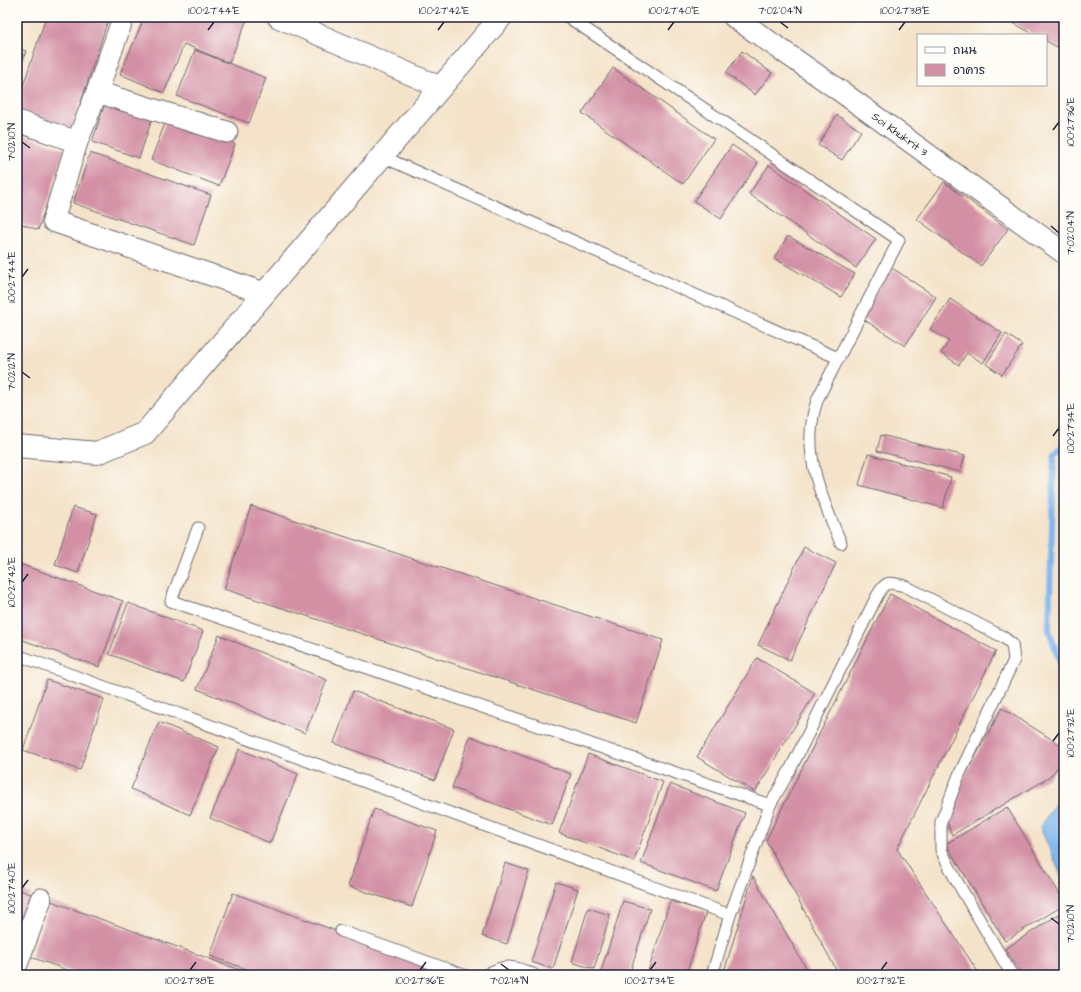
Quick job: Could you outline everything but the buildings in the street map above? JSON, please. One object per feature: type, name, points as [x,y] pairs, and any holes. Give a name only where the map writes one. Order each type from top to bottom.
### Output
[{"type":"street","points":[[278,17],[440,88]]},
{"type":"street","points":[[17,446],[97,453],[145,433],[500,17]]},
{"type":"street","name":"Soi Khukrit 3","points":[[734,17],[843,93],[1064,253]]},
{"type":"street","points":[[122,22],[77,142],[53,221],[264,293]]},
{"type":"street","points":[[97,92],[227,132]]},
{"type":"street","points":[[17,121],[77,142]]},
{"type":"street","points":[[17,964],[42,899]]},
{"type":"lane","points":[[568,17],[899,240],[818,398],[813,416],[811,439],[812,456],[818,486],[841,543]]},
{"type":"lane","points":[[382,156],[838,358]]},
{"type":"lane","points":[[198,528],[171,602],[770,805]]},
{"type":"lane","points":[[712,975],[730,915],[770,805],[790,770],[882,586],[891,583],[905,586],[1003,637],[1012,644],[1014,660],[959,775],[941,822],[941,850],[956,880],[1012,975]]},
{"type":"lane","points":[[17,655],[730,915]]},
{"type":"lane","points":[[341,931],[464,975]]},
{"type":"lane","points":[[486,975],[495,969],[509,966],[535,975]]},
{"type":"water","points":[[1064,790],[1064,882],[1040,827]]},
{"type":"waterway","points":[[1064,445],[1054,455],[1049,630],[1064,675]]}]
